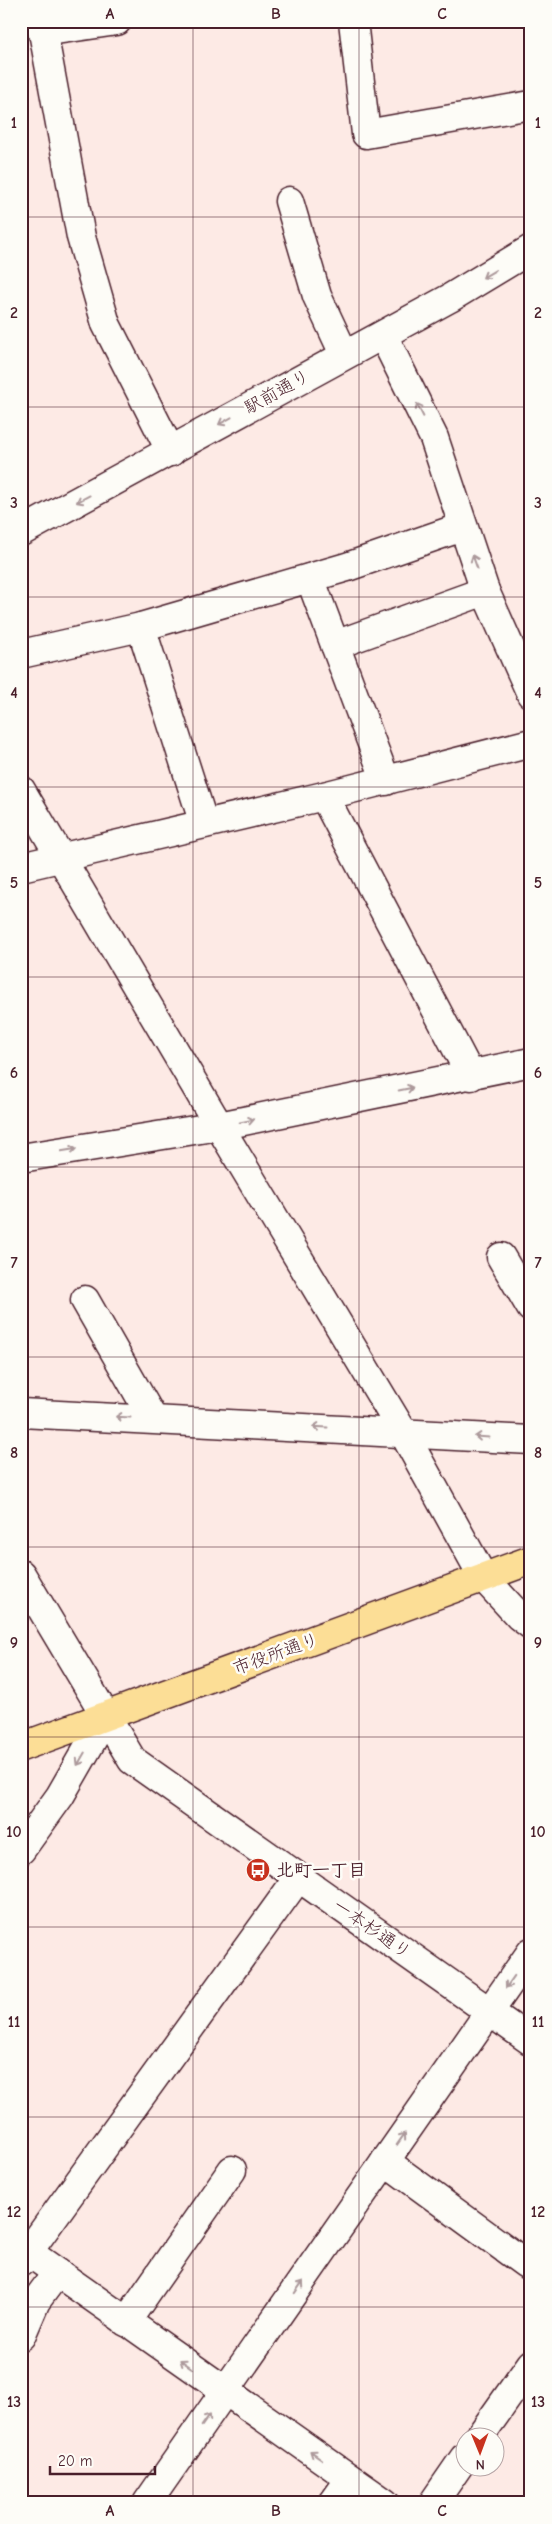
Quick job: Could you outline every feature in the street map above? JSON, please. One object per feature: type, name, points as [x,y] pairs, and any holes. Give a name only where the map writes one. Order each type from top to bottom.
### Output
[{"type":"main road","name":"市役所通り","points":[[21,1746],[531,1560]]},
{"type":"street","points":[[117,21],[42,26],[81,237],[106,324],[171,452]]},
{"type":"street","points":[[353,21],[366,134],[531,105]]},
{"type":"street","points":[[289,201],[317,296],[344,354]]},
{"type":"street","name":"駅前通り","points":[[21,532],[171,452],[344,354],[383,335],[531,249]]},
{"type":"street","points":[[383,335],[434,438],[488,599],[531,694]]},
{"type":"street","points":[[21,654],[141,627],[310,578],[462,526]]},
{"type":"street","points":[[310,578],[386,781]]},
{"type":"street","points":[[335,645],[488,599]]},
{"type":"street","points":[[141,627],[204,824]]},
{"type":"street","points":[[21,867],[386,781],[531,743]]},
{"type":"street","points":[[21,790],[219,1126],[403,1432],[483,1577],[519,1616],[531,1625]]},
{"type":"street","points":[[324,796],[471,1076]]},
{"type":"street","points":[[21,1158],[219,1126],[471,1076],[531,1062]]},
{"type":"street","points":[[501,1257],[531,1308]]},
{"type":"street","points":[[85,1300],[153,1419]]},
{"type":"street","points":[[21,1413],[531,1440]]},
{"type":"street","name":"一本杉通り","points":[[21,1574],[132,1760],[531,2041]]},
{"type":"street","points":[[21,1850],[60,1796],[106,1716]]},
{"type":"street","points":[[298,1878],[23,2254],[57,2273],[385,2503]]},
{"type":"street","points":[[147,2503],[531,1952]]},
{"type":"street","points":[[385,2161],[526,2264]]},
{"type":"street","points":[[126,2322],[232,2170]]},
{"type":"street","points":[[21,2336],[36,2301],[57,2273]]},
{"type":"street","points":[[487,2426],[531,2364]]},
{"type":"street","points":[[433,2503],[454,2473]]},
{"type":"street","points":[[334,2503],[350,2479]]},
{"type":"place","name":"北町一丁目","points":[[258,1870]]}]
